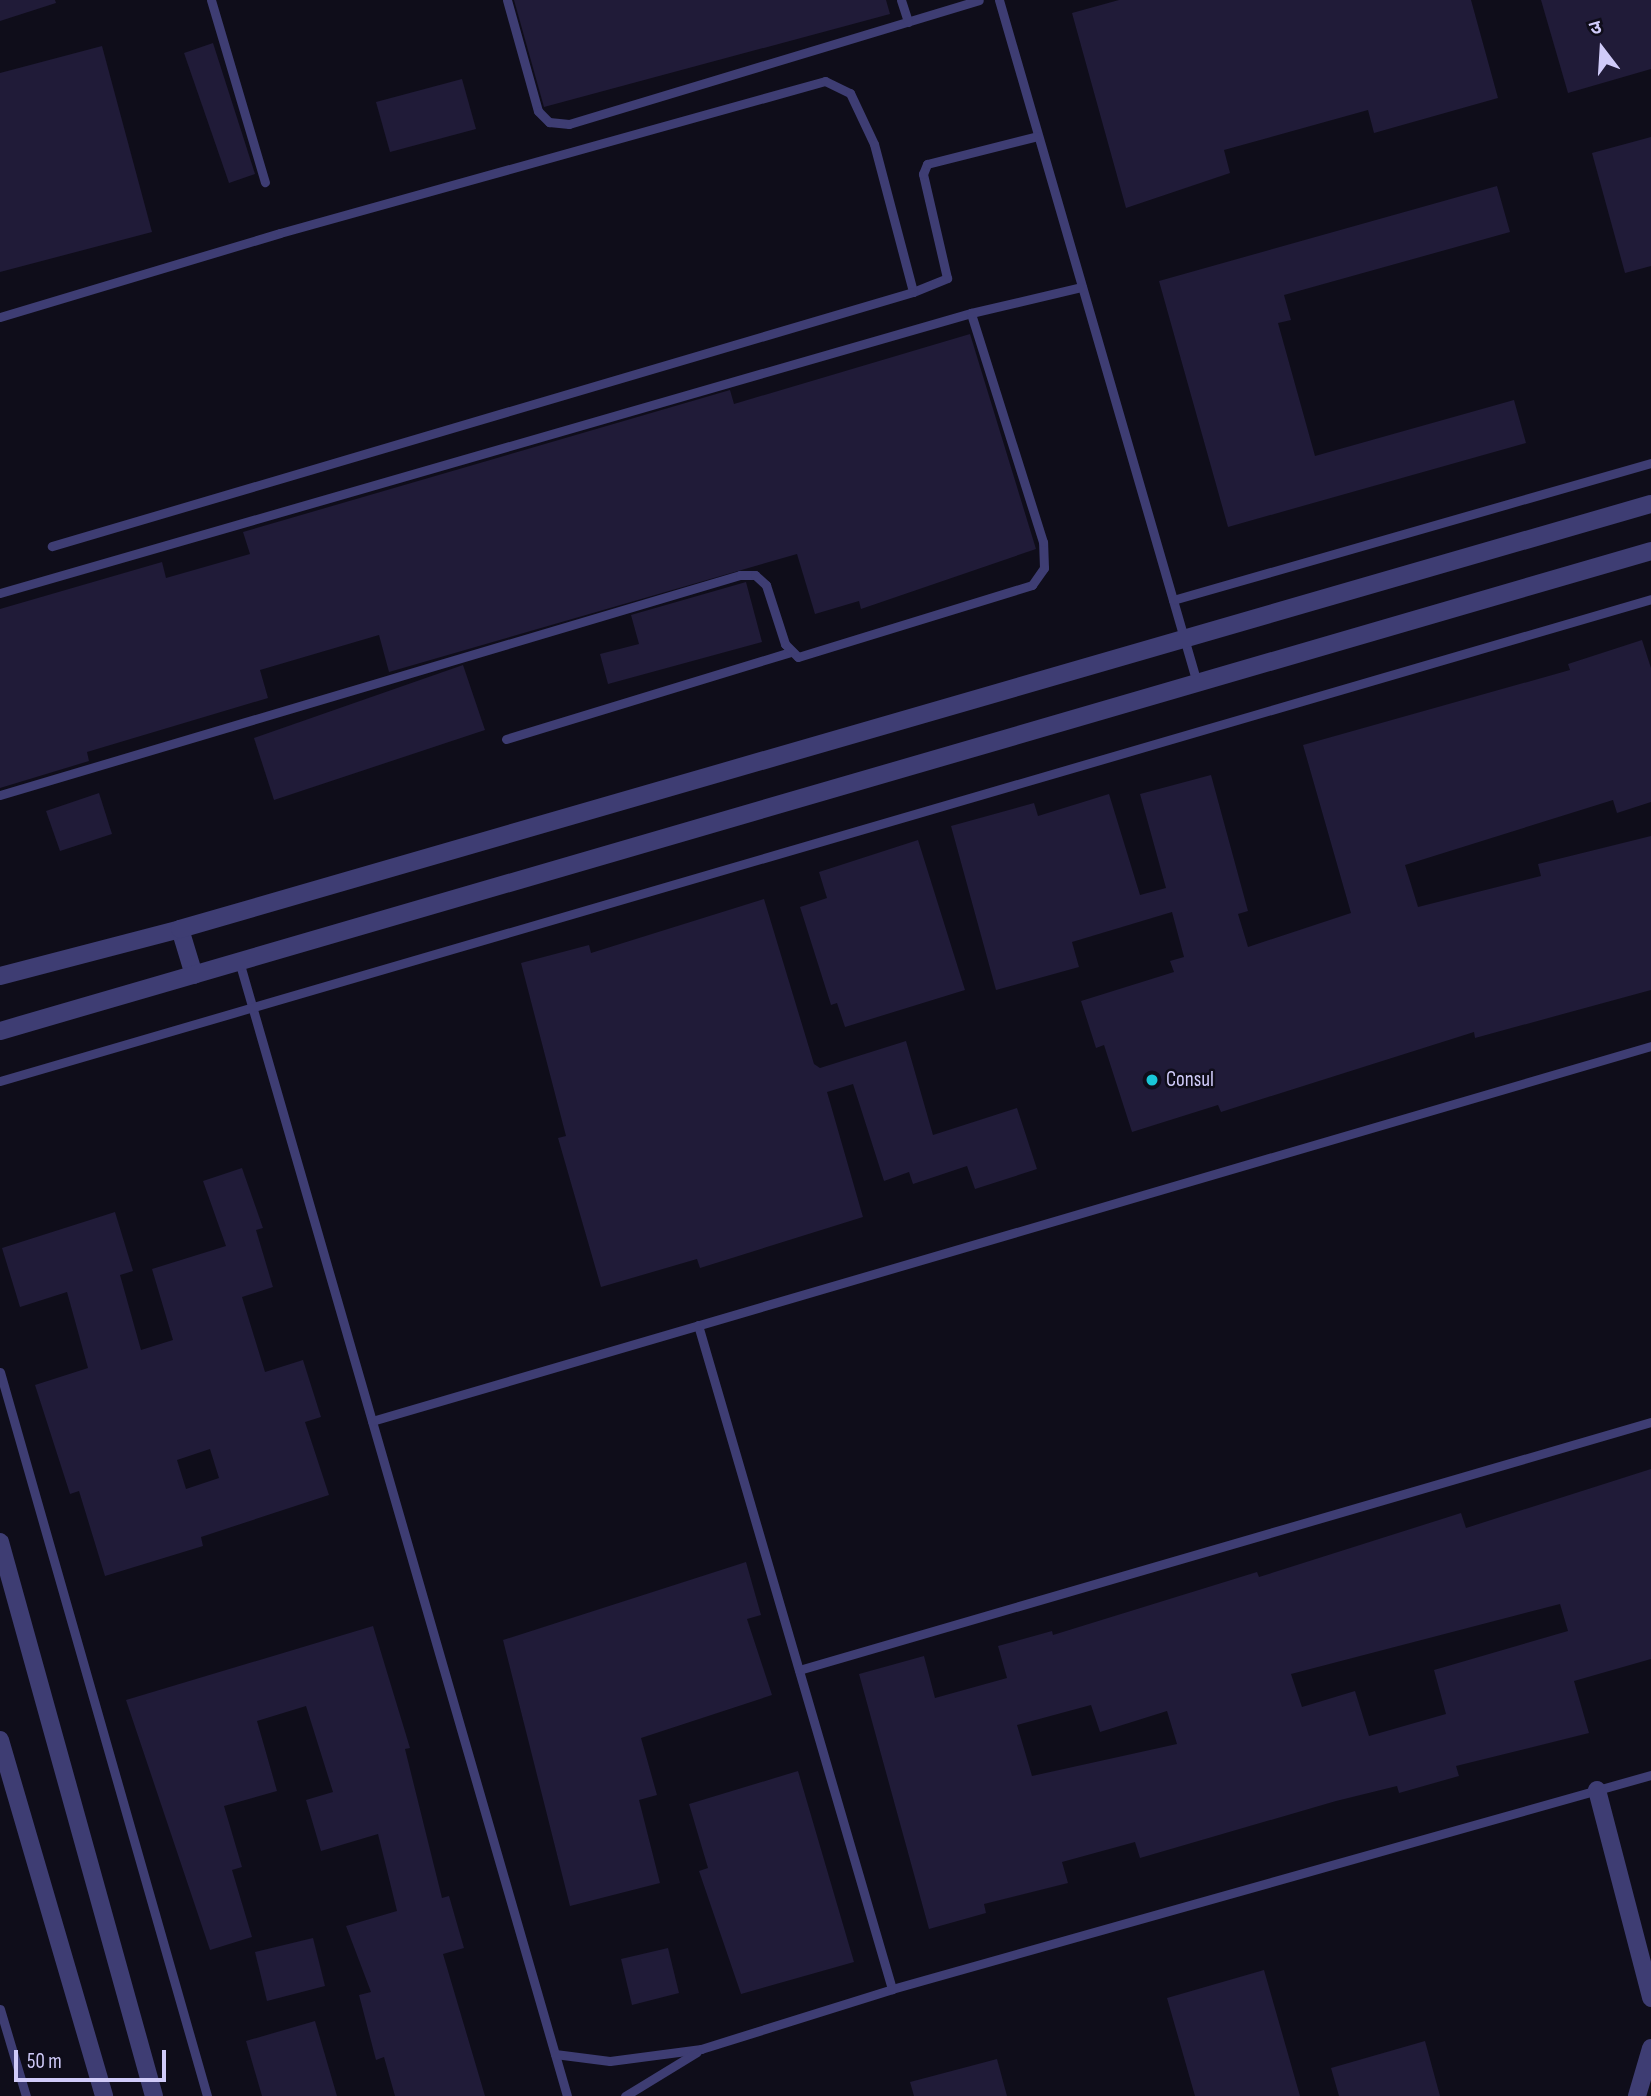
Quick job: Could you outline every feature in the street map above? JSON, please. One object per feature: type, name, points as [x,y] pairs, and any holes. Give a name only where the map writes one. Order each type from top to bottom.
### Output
[{"type":"street","points":[[0,976],[180,929],[1651,504]]},
{"type":"street","points":[[0,1031],[1651,551]]},
{"type":"street","points":[[180,929],[194,975]]},
{"type":"street","points":[[0,1542],[155,2096]]},
{"type":"street","points":[[0,1740],[104,2096]]},
{"type":"street","points":[[1597,1790],[1651,1998]]},
{"type":"street","points":[[1637,2096],[1651,2048]]},
{"type":"lane","points":[[211,0],[265,182]]},
{"type":"lane","points":[[508,0],[538,111],[550,122],[569,124],[979,0]]},
{"type":"lane","points":[[901,0],[908,22]]},
{"type":"lane","points":[[999,0],[1197,682]]},
{"type":"lane","points":[[0,317],[825,81],[850,93],[874,144],[914,292]]},
{"type":"lane","points":[[51,546],[914,292],[947,278],[923,174],[927,164],[1038,136]]},
{"type":"lane","points":[[0,593],[971,313],[1082,287]]},
{"type":"lane","points":[[0,794],[740,575],[755,575],[766,585],[791,652],[798,657],[1032,585],[1044,568],[1042,542],[971,313]]},
{"type":"lane","points":[[1173,600],[1651,463]]},
{"type":"lane","points":[[0,1081],[1651,599]]},
{"type":"lane","points":[[506,739],[791,652]]},
{"type":"lane","points":[[239,961],[567,2096]]},
{"type":"lane","points":[[372,1421],[1651,1046]]},
{"type":"lane","points":[[698,1325],[892,1989]]},
{"type":"lane","points":[[0,1371],[207,2096]]},
{"type":"lane","points":[[799,1670],[1651,1422]]},
{"type":"lane","points":[[555,2054],[610,2061],[701,2049],[892,1989],[1651,1775]]},
{"type":"lane","points":[[0,2009],[26,2096]]},
{"type":"lane","points":[[625,2096],[701,2049]]},
{"type":"building","points":[[0,0],[55,0],[56,3],[0,21]]},
{"type":"building","points":[[514,0],[886,0],[890,14],[544,107]]},
{"type":"building","points":[[1119,0],[1471,0],[1498,98],[1374,133],[1368,110],[1224,150],[1230,173],[1126,208],[1072,13]]},
{"type":"building","points":[[1541,0],[1651,0],[1651,69],[1568,93]]},
{"type":"building","points":[[213,43],[255,174],[229,183],[184,53]]},
{"type":"building","points":[[102,46],[152,232],[0,272],[0,73]]},
{"type":"building","points":[[462,79],[476,129],[390,152],[376,102]]},
{"type":"building","points":[[1651,137],[1651,266],[1625,273],[1592,153]]},
{"type":"building","points":[[1497,186],[1510,232],[1284,295],[1291,320],[1278,323],[1315,456],[1514,400],[1526,443],[1228,527],[1159,281]]},
{"type":"building","points":[[970,334],[1036,549],[861,609],[859,601],[815,614],[797,554],[389,672],[379,635],[260,670],[268,698],[87,752],[89,761],[0,788],[0,609],[162,562],[166,578],[250,554],[243,532],[730,390],[734,404]]},
{"type":"building","points":[[746,582],[762,642],[608,684],[600,654],[639,644],[631,615]]},
{"type":"building","points":[[1642,640],[1651,668],[1651,802],[1617,813],[1613,800],[1405,865],[1418,907],[1541,876],[1538,864],[1651,836],[1651,990],[1475,1038],[1474,1032],[1221,1112],[1218,1105],[1132,1132],[1104,1045],[1096,1048],[1081,1001],[1174,972],[1170,961],[1184,957],[1172,912],[1072,942],[1079,967],[996,990],[951,826],[1034,803],[1038,816],[1109,794],[1140,895],[1166,888],[1140,794],[1211,775],[1248,911],[1238,914],[1248,947],[1351,913],[1303,745],[1570,670],[1568,664]]},
{"type":"building","points":[[463,665],[485,730],[274,800],[254,738]]},
{"type":"building","points":[[99,793],[112,834],[60,851],[46,811]]},
{"type":"building","points":[[918,840],[965,990],[845,1027],[837,1003],[831,1005],[800,907],[827,898],[819,872]]},
{"type":"building","points":[[764,899],[814,1064],[820,1068],[906,1041],[933,1135],[1017,1108],[1037,1169],[975,1189],[967,1166],[913,1184],[909,1172],[884,1181],[853,1084],[827,1092],[863,1217],[700,1268],[697,1259],[601,1287],[558,1138],[566,1136],[521,963],[589,945],[591,953]]},
{"type":"building","points":[[242,1168],[263,1228],[256,1230],[273,1287],[242,1297],[265,1372],[303,1360],[321,1417],[305,1422],[329,1495],[201,1537],[203,1546],[105,1576],[79,1491],[70,1494],[35,1385],[88,1368],[67,1292],[20,1307],[2,1248],[115,1212],[133,1271],[120,1275],[141,1350],[173,1340],[152,1269],[226,1246],[203,1181]],"holes":[[[210,1449],[219,1478],[186,1489],[177,1460]]]},
{"type":"building","points":[[1651,1469],[1651,1659],[1574,1681],[1589,1733],[1456,1766],[1459,1776],[1399,1793],[1397,1786],[1336,1801],[1140,1858],[1135,1842],[1062,1862],[1068,1883],[984,1904],[986,1913],[929,1929],[859,1674],[924,1656],[935,1698],[1007,1678],[998,1646],[1052,1631],[1053,1635],[1257,1572],[1259,1577],[1461,1513],[1466,1528]],"holes":[[[1560,1604],[1568,1631],[1434,1670],[1446,1714],[1369,1736],[1355,1691],[1302,1707],[1291,1674]],[[1091,1705],[1100,1732],[1167,1711],[1177,1744],[1032,1776],[1017,1725]]]},
{"type":"building","points":[[746,1562],[761,1615],[747,1619],[772,1695],[641,1738],[657,1795],[639,1800],[660,1883],[570,1906],[503,1640]]},
{"type":"building","points":[[373,1626],[410,1748],[405,1749],[442,1898],[449,1896],[464,1948],[443,1954],[485,2096],[395,2096],[384,2057],[376,2060],[359,1995],[371,1992],[346,1926],[397,1911],[378,1834],[321,1851],[306,1800],[333,1792],[306,1706],[257,1721],[277,1791],[224,1806],[242,1867],[232,1870],[252,1937],[210,1950],[126,1700]]},
{"type":"building","points":[[798,1771],[854,1962],[741,1994],[699,1871],[708,1868],[689,1804]]},
{"type":"building","points":[[313,1938],[325,1986],[267,2001],[255,1952]]},
{"type":"building","points":[[668,1948],[679,1993],[632,2005],[621,1959]]},
{"type":"building","points":[[1264,1970],[1300,2096],[1195,2096],[1167,1998]]},
{"type":"building","points":[[315,2021],[337,2096],[262,2096],[246,2041]]},
{"type":"building","points":[[1425,2041],[1440,2096],[1339,2096],[1331,2068]]},
{"type":"building","points":[[997,2059],[1007,2096],[914,2096],[910,2082]]},
{"type":"place","name":"Consul","points":[[1152,1080]]}]
